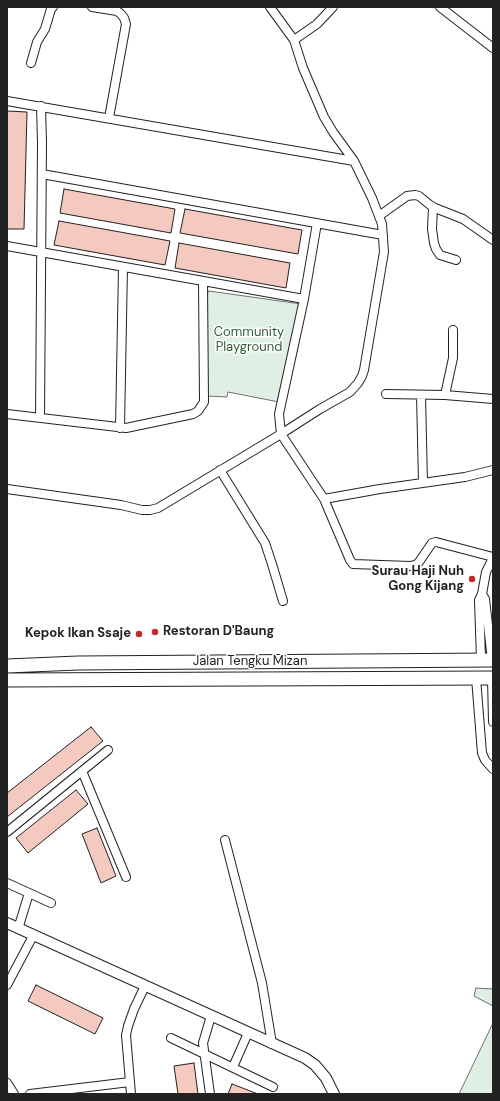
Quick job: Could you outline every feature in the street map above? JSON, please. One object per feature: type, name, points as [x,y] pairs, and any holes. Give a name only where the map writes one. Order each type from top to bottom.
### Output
[{"type":"highway","name":"Jalan Tengku Mizan","points":[[7,666],[78,663],[489,660]]},
{"type":"highway","name":"Jalan Tengku Mizan","points":[[7,680],[492,678]]},
{"type":"street","points":[[31,63],[37,42],[45,29],[53,7]]},
{"type":"street","points":[[92,7],[117,11],[124,18],[126,24],[109,118]]},
{"type":"street","points":[[7,489],[121,505],[142,510],[158,508],[350,392],[362,376],[384,252],[382,224],[354,161],[324,117],[303,68],[294,40],[270,7]]},
{"type":"street","points":[[294,40],[316,24],[333,7]]},
{"type":"street","points":[[440,7],[493,48]]},
{"type":"street","points":[[7,101],[354,161]]},
{"type":"street","points":[[40,418],[40,252],[42,174],[41,106]]},
{"type":"street","points":[[42,174],[383,235]]},
{"type":"street","points":[[379,216],[407,196],[415,194],[433,207],[463,219],[493,240]]},
{"type":"street","points":[[433,207],[432,229],[436,249],[440,255],[456,260]]},
{"type":"street","points":[[317,223],[304,299],[279,414],[281,434],[324,499],[353,564],[410,566],[419,562],[432,543],[436,542],[493,558],[486,572],[482,594],[479,600],[479,608],[489,660]]},
{"type":"street","points":[[7,246],[304,299]]},
{"type":"street","points":[[120,428],[123,267]]},
{"type":"street","points":[[7,414],[126,428],[193,414],[198,411],[204,402],[203,282]]},
{"type":"street","points":[[445,396],[453,358],[452,330]]},
{"type":"street","points":[[386,394],[493,399]]},
{"type":"street","points":[[421,395],[423,483]]},
{"type":"street","points":[[220,470],[265,543],[283,602]]},
{"type":"street","points":[[324,499],[464,477],[493,470]]},
{"type":"street","points":[[476,678],[482,753],[489,760],[493,769]]},
{"type":"street","points":[[492,678],[493,722]]},
{"type":"street","points":[[7,832],[108,750]]},
{"type":"street","points":[[82,771],[126,877]]},
{"type":"street","points":[[225,840],[262,983],[272,1044]]},
{"type":"street","points":[[7,883],[51,903]]},
{"type":"street","points":[[18,929],[29,893]]},
{"type":"street","points":[[7,923],[305,1058],[315,1065],[326,1078],[334,1094]]},
{"type":"street","points":[[7,985],[33,936]]},
{"type":"street","points":[[131,1094],[126,1035],[134,1009],[145,986]]},
{"type":"street","points":[[210,1094],[203,1039],[211,1016]]},
{"type":"street","points":[[233,1067],[248,1032]]},
{"type":"street","points":[[171,1038],[274,1087]]},
{"type":"street","points":[[30,1094],[130,1082]]},
{"type":"street","points":[[7,1083],[14,1094]]},
{"type":"green space","name":"Community Playground","points":[[209,291],[301,304],[279,402],[228,392],[227,397],[206,396],[206,295]]},
{"type":"green space","points":[[476,988],[493,989],[493,1006],[474,996]]},
{"type":"green space","points":[[493,1023],[493,1094],[459,1094]]},
{"type":"building","points":[[7,111],[27,112],[24,229],[7,229]]},
{"type":"building","points":[[64,189],[175,209],[171,233],[60,213]]},
{"type":"building","points":[[185,209],[302,230],[298,254],[180,233]]},
{"type":"building","points":[[59,221],[170,241],[165,265],[54,245]]},
{"type":"building","points":[[179,243],[290,263],[286,288],[175,268]]},
{"type":"building","points":[[91,727],[103,741],[7,817],[7,793]]},
{"type":"building","points":[[76,790],[88,804],[28,853],[16,838]]},
{"type":"building","points":[[97,828],[116,876],[101,883],[82,834]]},
{"type":"building","points":[[36,985],[103,1018],[95,1034],[28,1001]]},
{"type":"building","points":[[194,1063],[198,1094],[178,1094],[174,1066]]},
{"type":"building","points":[[232,1084],[258,1094],[228,1094]]},
{"type":"place","name":"Surau Haji Nuh Gong Kijang","points":[[472,579]]},
{"type":"place","name":"Restoran D'Baung","points":[[155,632]]},
{"type":"place","name":"Kepok Ikan Ssaje","points":[[139,634]]}]
